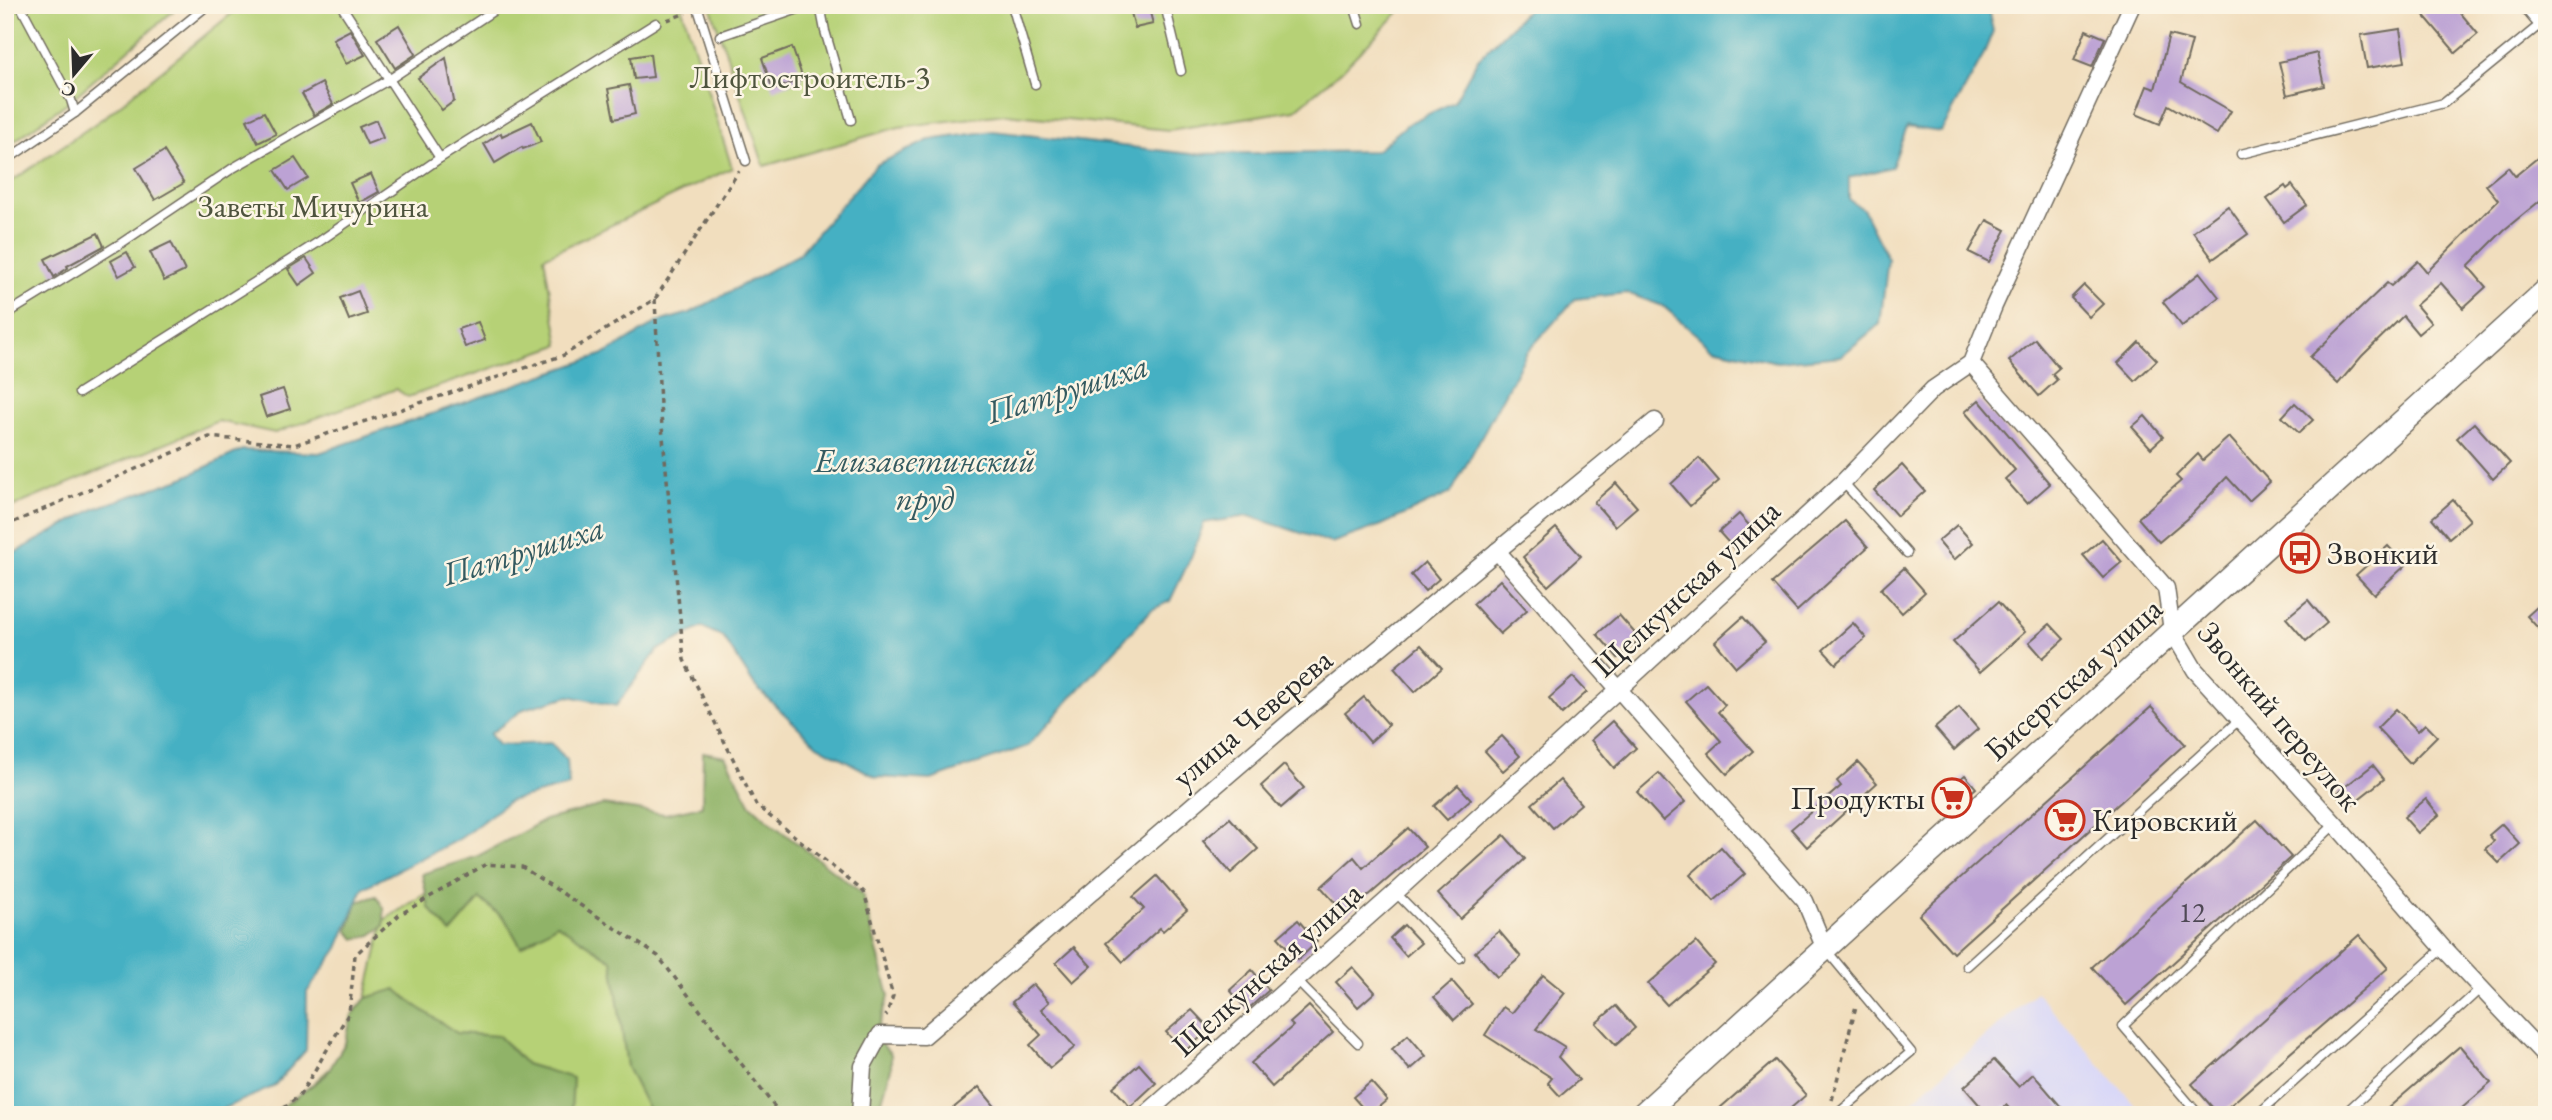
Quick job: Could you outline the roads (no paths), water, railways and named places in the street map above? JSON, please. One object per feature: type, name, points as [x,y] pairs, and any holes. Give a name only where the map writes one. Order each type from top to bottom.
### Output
[{"type":"main road","name":"Бисертская улица","points":[[1642,1115],[2547,290]]},
{"type":"street","points":[[1971,363],[1994,306],[2132,5]]},
{"type":"street","points":[[2528,5],[2544,26]]},
{"type":"street","name":"Щелкунская улица","points":[[1145,1115],[1618,690],[1843,482],[1933,389],[1971,363]]},
{"type":"street","name":"Звонкий переулок","points":[[1971,363],[2166,588],[2172,631],[2196,670],[2443,948],[2547,1058]]},
{"type":"street","name":"улица Чеверева","points":[[860,1115],[863,1066],[880,1035],[923,1036],[1292,720],[1655,421]]},
{"type":"street","points":[[1497,551],[1805,901],[1825,949]]},
{"type":"street","points":[[2541,1115],[2547,1110]]},
{"type":"lane","points":[[20,5],[71,100],[75,113]]},
{"type":"lane","points":[[5,161],[75,113],[208,5]]},
{"type":"lane","points":[[341,5],[440,158]]},
{"type":"lane","points":[[5,315],[120,244],[233,168],[390,79],[502,5]]},
{"type":"lane","points":[[720,36],[810,5]]},
{"type":"lane","points":[[820,5],[851,120]]},
{"type":"lane","points":[[1012,5],[1035,84]]},
{"type":"lane","points":[[1165,5],[1181,71]]},
{"type":"lane","points":[[1354,5],[1360,24]]},
{"type":"lane","points":[[698,7],[746,161]]},
{"type":"lane","points":[[79,393],[305,251],[440,158],[656,23]]},
{"type":"lane","points":[[2241,154],[2444,103],[2544,26]]},
{"type":"lane","points":[[1843,482],[1907,553]]},
{"type":"lane","points":[[1967,966],[2240,719]]},
{"type":"lane","points":[[2199,1115],[2123,1026],[2335,824]]},
{"type":"lane","points":[[1396,892],[1460,958]]},
{"type":"lane","points":[[2258,1115],[2443,948]]},
{"type":"lane","points":[[1825,949],[1911,1052],[1836,1115]]},
{"type":"lane","points":[[1297,981],[1357,1043]]},
{"type":"lane","points":[[2343,1115],[2481,988]]},
{"type":"water","name":"Елизаветинский пруд","points":[[1532,5],[1987,5],[1993,31],[1982,58],[1941,132],[1907,127],[1892,167],[1849,178],[1849,200],[1863,209],[1888,259],[1880,324],[1841,356],[1777,362],[1712,348],[1663,306],[1627,293],[1575,299],[1527,352],[1451,493],[1382,525],[1331,543],[1249,516],[1204,523],[1170,601],[1151,610],[1028,746],[931,780],[876,777],[817,745],[755,686],[723,637],[702,627],[658,650],[616,706],[569,696],[524,709],[490,734],[498,745],[551,743],[567,760],[569,786],[509,801],[461,838],[363,888],[338,948],[307,992],[306,1050],[273,1087],[224,1108],[215,1115],[5,1115],[5,558],[96,508],[183,478],[242,450],[319,453],[607,353],[658,322],[690,313],[798,255],[876,165],[929,140],[993,131],[1191,154],[1376,151],[1409,123],[1454,102],[1478,59]]},
{"type":"place","name":"Звонкий","points":[[2300,553]]},
{"type":"place","name":"Продукты","points":[[1952,798]]},
{"type":"place","name":"Кировский","points":[[2065,820]]},
{"type":"park label","name":"Лифтостроитель-3","points":[[810,77]]},
{"type":"park label","name":"Заветы Мичурина","points":[[313,206]]},
{"type":"water label","name":"Патрушиха","points":[[1067,388]]},
{"type":"water label","name":"Патрушиха","points":[[523,550]]}]
